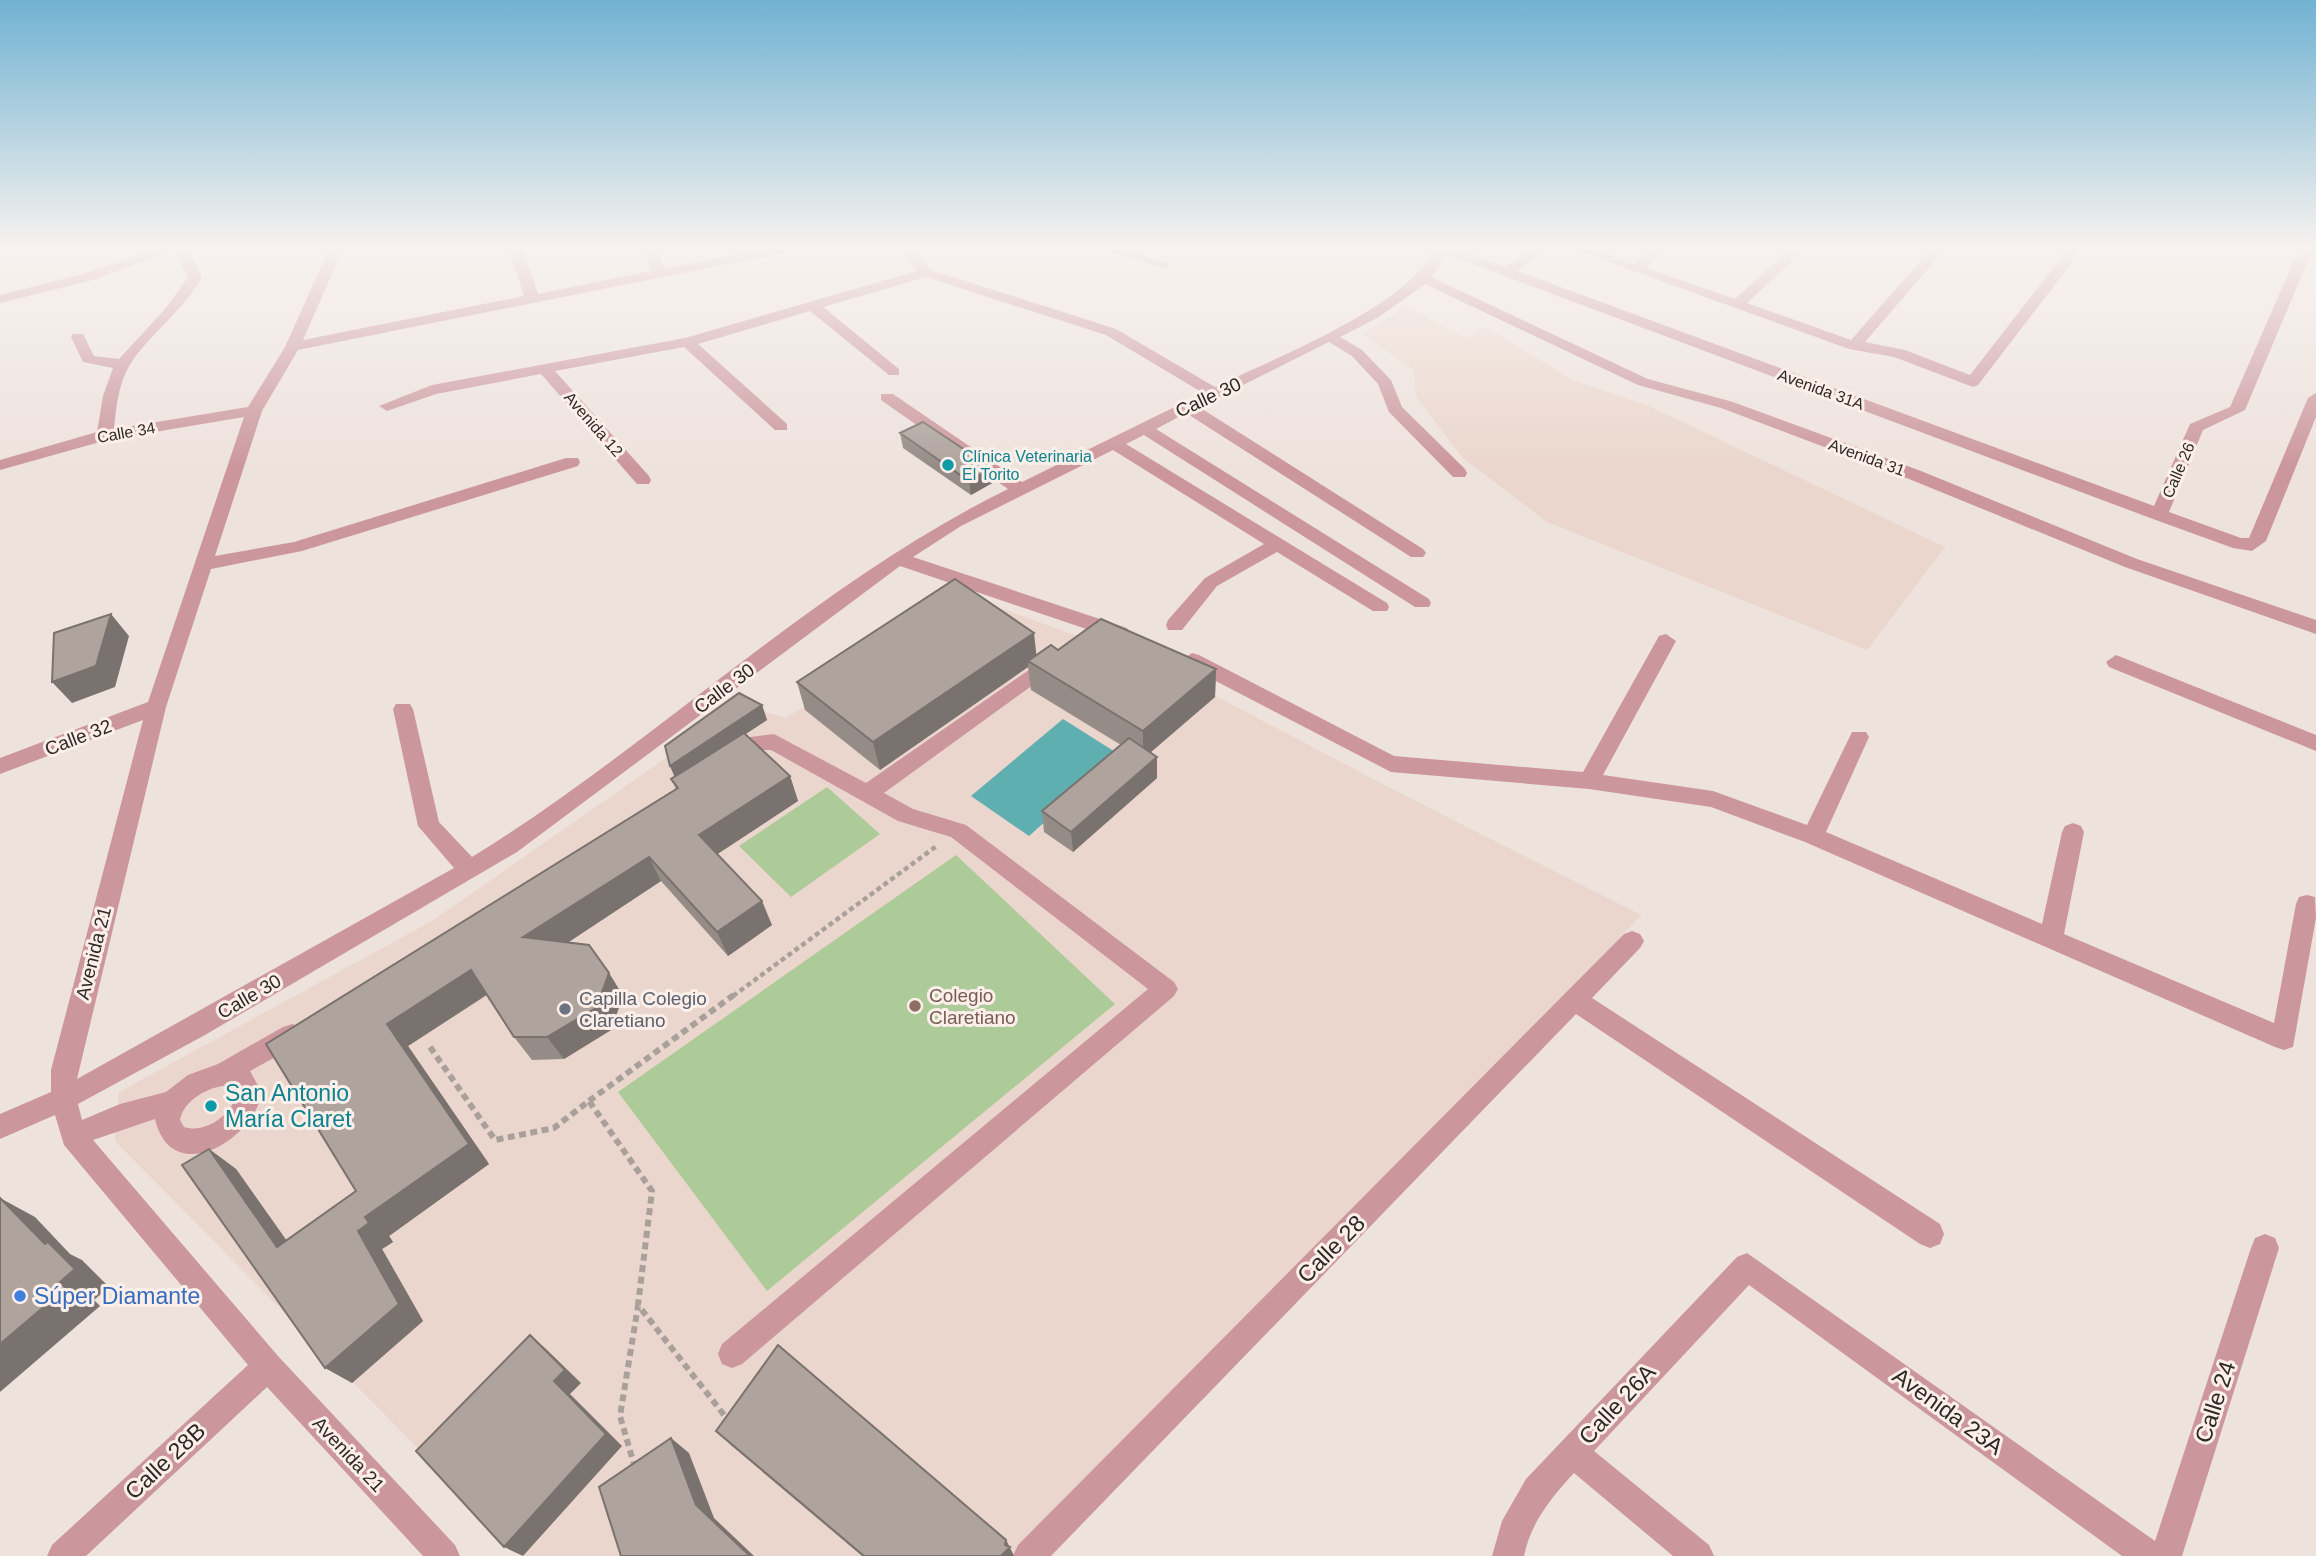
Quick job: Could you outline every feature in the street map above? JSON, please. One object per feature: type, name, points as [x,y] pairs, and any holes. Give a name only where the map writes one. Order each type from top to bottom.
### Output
[{"type":"street","points":[[105,435],[110,404],[123,363],[159,322]]},
{"type":"street","name":"Avenida 21","points":[[304,322],[293,347],[254,411],[156,707],[64,1070],[64,1099],[73,1136],[268,1366],[444,1556]]},
{"type":"street","points":[[293,347],[425,322]]},
{"type":"street","points":[[387,406],[432,390],[687,342],[761,322]]},
{"type":"street","points":[[832,322],[894,372]]},
{"type":"street","points":[[1087,322],[1139,349],[1142,360],[1417,553]]},
{"type":"street","name":"Calle 30","points":[[0,1127],[112,1076],[469,869],[579,796],[896,558],[955,522],[1361,322]]},
{"type":"street","name":"Avenida 31","points":[[1515,322],[1643,382],[1727,405],[1915,475],[2143,568],[2316,627]]},
{"type":"street","name":"Avenida 31A","points":[[1643,322],[2239,544],[2252,545],[2257,541],[2316,398]]},
{"type":"street","points":[[1784,322],[1854,346],[1874,346],[1894,351],[1972,382],[2019,322]]},
{"type":"street","points":[[1854,346],[1875,322]]},
{"type":"street","name":"Calle 26","points":[[2159,515],[2196,427],[2209,419],[2237,410],[2275,322]]},
{"type":"street","points":[[78,337],[88,359],[106,364],[123,363]]},
{"type":"street","points":[[1332,338],[1366,363],[1385,383],[1395,409],[1459,472]]},
{"type":"street","points":[[687,342],[780,427]]},
{"type":"street","name":"Avenida 12","points":[[544,368],[643,480]]},
{"type":"street","points":[[887,397],[1020,489]]},
{"type":"street","name":"Calle 34","points":[[0,465],[105,435],[254,411]]},
{"type":"street","points":[[1144,428],[1422,603]]},
{"type":"street","points":[[1112,443],[1380,607]]},
{"type":"street","points":[[203,564],[296,547],[572,462]]},
{"type":"street","points":[[1175,625],[1211,582],[1279,544]]},
{"type":"street","points":[[896,558],[1134,638]]},
{"type":"street","points":[[1589,781],[1666,641]]},
{"type":"street","points":[[1173,651],[1298,713],[1391,764],[1589,781],[1713,799],[1813,836],[2284,1039],[2306,904]]},
{"type":"street","points":[[866,794],[1060,655]]},
{"type":"street","points":[[2116,662],[2316,743]]},
{"type":"street","name":"Calle 32","points":[[0,766],[156,707]]},
{"type":"street","points":[[402,709],[429,826],[469,869]]},
{"type":"street","points":[[1813,836],[1859,737]]},
{"type":"street","points":[[710,772],[757,742],[774,741],[906,815],[958,831],[1166,989],[732,1354]]},
{"type":"street","points":[[2051,939],[2073,832]]},
{"type":"street","name":"Calle 28","points":[[1028,1556],[1632,941]]},
{"type":"street","points":[[1575,1000],[1930,1234]]},
{"type":"street","points":[[73,1136],[120,1116],[174,1102],[196,1082],[224,1073],[317,1021]]},
{"type":"street","points":[[174,1102],[168,1125],[175,1137],[194,1142],[218,1135],[236,1121],[248,1102],[249,1086],[244,1078],[224,1073]]},
{"type":"street","name":"Calle 24","points":[[2165,1556],[2265,1248]]},
{"type":"street","name":"Calle 26A","points":[[1508,1556],[1513,1532],[1537,1490],[1747,1267]]},
{"type":"street","name":"Avenida 23A","points":[[1747,1267],[2149,1556]]},
{"type":"street","name":"Calle 28B","points":[[63,1556],[268,1366]]},
{"type":"street","points":[[1572,1452],[1698,1556]]},
{"type":"path","points":[[430,1047],[495,1140],[554,1128],[958,831]]},
{"type":"path","points":[[589,1101],[652,1191],[638,1305],[620,1416],[636,1473]]},
{"type":"path","points":[[638,1305],[735,1430]]},
{"type":"shaded area","points":[[1382,322],[1434,322],[1466,338],[1486,327],[1573,380],[1649,406],[1945,547],[1867,650],[1547,522],[1463,458],[1416,397],[1414,370],[1362,334]]},
{"type":"shaded area","name":"Colegio Claretiano","points":[[970,597],[1157,665],[1396,791],[1641,915],[1032,1556],[524,1556],[115,1141],[119,1092],[432,921],[742,705],[786,718]]},
{"type":"green space","points":[[827,787],[880,834],[791,897],[739,846]]},
{"type":"green space","points":[[956,855],[1115,1004],[767,1291],[618,1092]]},
{"type":"water","points":[[1063,719],[1120,755],[1029,836],[971,796]]},
{"type":"building","points":[[923,422],[992,468],[969,481],[900,433]]},
{"type":"building","points":[[955,579],[1034,633],[873,742],[797,682]]},
{"type":"building","points":[[111,614],[96,666],[52,682],[54,633]]},
{"type":"building","points":[[1101,619],[1216,669],[1143,731],[1028,661],[1051,645],[1058,650]]},
{"type":"building","points":[[739,693],[762,705],[670,766],[665,746]]},
{"type":"building","points":[[744,733],[790,776],[699,835],[762,901],[717,932],[649,857],[523,937],[589,945],[609,973],[596,1008],[547,1037],[514,1037],[471,970],[387,1024],[469,1144],[365,1217],[369,1223],[358,1231],[399,1304],[325,1368],[182,1165],[209,1149],[277,1247],[356,1191],[266,1044],[678,788],[671,779]]},
{"type":"building","points":[[1129,738],[1157,757],[1071,832],[1042,811]]},
{"type":"building","name":"Súper Diamante","points":[[0,1198],[45,1244],[48,1242],[75,1269],[60,1282],[66,1288],[0,1344]]},
{"type":"building","points":[[530,1335],[565,1370],[554,1381],[606,1434],[504,1547],[416,1451]]},
{"type":"building","points":[[778,1345],[1006,1540],[1005,1545],[1010,1547],[1001,1556],[864,1556],[716,1431]]},
{"type":"building","points":[[671,1438],[696,1505],[750,1556],[621,1556],[599,1487]]},
{"type":"place","name":"Clínica Veterinaria El Torito","points":[[948,465]]},
{"type":"place","name":"Colegio Claretiano","points":[[915,1006]]},
{"type":"place","name":"Capilla Colegio Claretiano","points":[[565,1009]]},
{"type":"place","name":"San Antonio María Claret","points":[[211,1106]]},
{"type":"place","name":"Súper Diamante","points":[[20,1296]]}]
